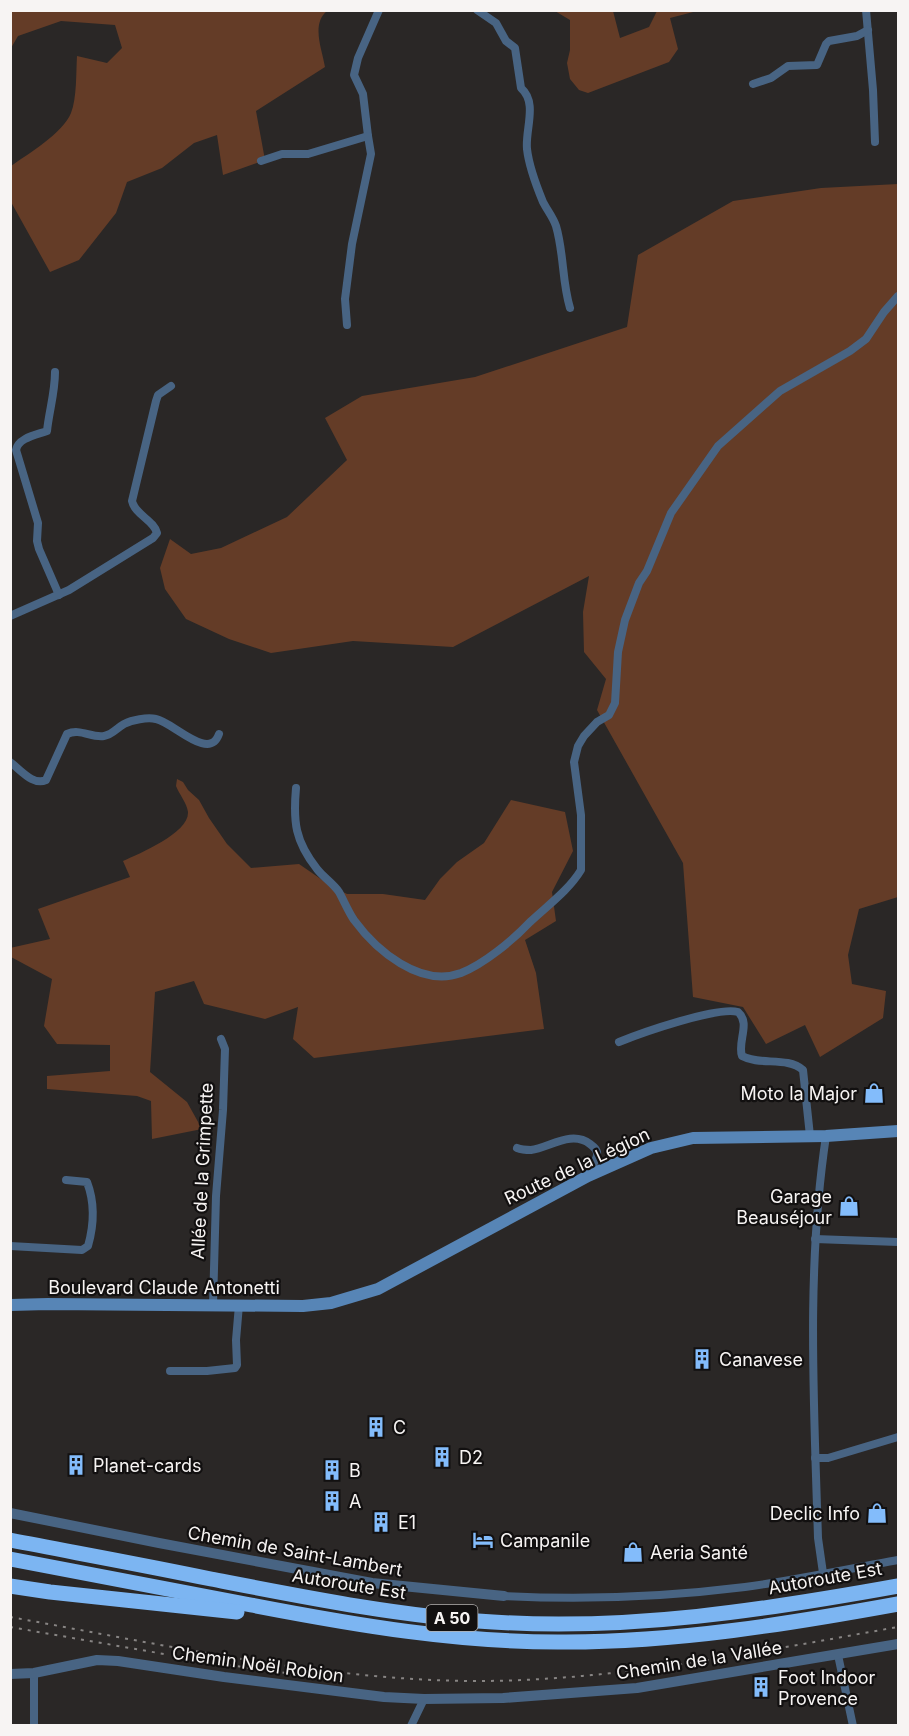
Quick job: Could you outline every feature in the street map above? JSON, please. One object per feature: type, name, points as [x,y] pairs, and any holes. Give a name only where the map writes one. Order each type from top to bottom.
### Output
[{"type":"highway","name":"Autoroute Est","points":[[10,1540],[302,1597],[426,1616],[494,1622],[576,1624],[684,1618],[782,1606],[898,1586]]},
{"type":"highway","name":"Autoroute Est","points":[[10,1559],[361,1626],[495,1640],[621,1641],[692,1636],[743,1630],[898,1604]]},
{"type":"highway","points":[[10,1586],[201,1607],[289,1620],[361,1626]]},
{"type":"main road","name":"Route de la Légion","points":[[290,1306],[331,1303],[378,1289],[588,1176],[651,1148],[693,1138],[810,1137],[898,1131]]},
{"type":"main road","name":"Boulevard Claude Antonetti","points":[[10,1300],[39,1304]]},
{"type":"main road","name":"Boulevard Claude Antonetti","points":[[10,1305],[290,1306]]},
{"type":"street","points":[[347,325],[345,299],[352,244],[371,154],[363,94],[354,75],[358,58],[379,10]]},
{"type":"street","points":[[477,10],[496,23],[506,41],[515,48],[521,88],[527,93],[530,102],[527,149],[530,165],[555,225],[562,255],[565,294],[570,308]]},
{"type":"street","points":[[866,10],[875,142]]},
{"type":"street","points":[[753,84],[771,78],[788,66],[817,65],[829,41],[857,36],[867,30]]},
{"type":"street","points":[[261,161],[282,154],[308,154],[368,136]]},
{"type":"street","points":[[296,788],[293,814],[295,830],[304,848],[317,869],[338,890],[353,919],[376,945],[393,959],[428,975],[453,975],[475,966],[520,933],[581,870],[581,815],[574,762],[578,746],[597,722],[609,715],[615,703],[618,652],[625,620],[671,513],[717,446],[780,391],[850,351],[866,339],[898,296]]},
{"type":"street","points":[[55,372],[55,392],[50,406],[47,431],[20,442],[16,450],[38,523],[39,549],[59,595]]},
{"type":"street","points":[[10,616],[59,595],[88,579],[153,538],[157,533],[156,528],[134,508],[132,501],[158,395],[171,386]]},
{"type":"street","points":[[10,762],[34,781],[42,782],[46,780],[67,734],[75,731],[100,737],[107,736],[125,723],[153,718],[201,744],[213,743],[219,734]]},
{"type":"street","points":[[619,1042],[650,1030],[716,1012],[738,1012],[743,1018],[740,1051],[742,1056],[794,1065],[803,1070],[810,1137]]},
{"type":"street","name":"Allée de la Grimpette","points":[[213,1305],[216,1196],[225,1049],[221,1039]]},
{"type":"street","points":[[823,1573],[818,1538],[813,1354],[815,1239],[826,1136]]},
{"type":"street","points":[[517,1148],[533,1150],[575,1138],[584,1139],[597,1152],[597,1158],[589,1169],[588,1176]]},
{"type":"street","points":[[10,1246],[82,1250],[88,1246],[92,1232],[93,1196],[87,1182],[66,1180]]},
{"type":"street","points":[[815,1239],[898,1242]]},
{"type":"street","points":[[170,1371],[235,1368],[239,1305]]},
{"type":"street","points":[[815,1458],[828,1458],[898,1437]]},
{"type":"street","name":"Chemin de Saint-Lambert","points":[[10,1513],[372,1583],[504,1596]]},
{"type":"street","points":[[504,1596],[555,1599],[670,1594],[748,1587],[898,1560]]},
{"type":"street","name":"Chemin de la Vallée","points":[[503,1698],[637,1688],[898,1644]]},
{"type":"street","points":[[838,1655],[853,1725]]},
{"type":"street","name":"Chemin Noël Robion","points":[[10,1674],[34,1673],[97,1660],[118,1661],[384,1697],[503,1698]]},
{"type":"street","points":[[34,1673],[34,1725]]},
{"type":"street","points":[[411,1725],[424,1699]]},
{"type":"shaded area","points":[[11,11],[327,11],[322,16],[319,30],[325,67],[256,111],[265,160],[223,175],[217,135],[194,143],[162,168],[127,182],[116,213],[79,260],[50,272],[11,202],[11,166],[44,143],[67,121],[74,100],[77,56],[107,63],[122,48],[115,25],[61,21],[18,36],[11,48]]},
{"type":"shaded area","points":[[555,11],[613,11],[620,38],[649,27],[657,11],[697,11],[670,18],[678,49],[669,62],[588,93],[579,90],[570,79],[567,63],[570,50],[570,20]]},
{"type":"shaded area","points":[[898,184],[898,897],[859,909],[848,955],[852,984],[886,991],[883,1018],[820,1057],[805,1025],[766,1044],[743,1007],[693,997],[683,863],[597,710],[606,679],[584,652],[583,612],[589,576],[453,647],[353,641],[271,653],[229,639],[186,619],[165,589],[160,568],[170,539],[191,554],[221,548],[287,517],[347,460],[325,418],[362,396],[475,377],[627,327],[638,255],[733,201],[821,188]]},
{"type":"shaded area","points":[[177,779],[183,782],[199,800],[227,844],[251,868],[299,864],[347,894],[383,894],[425,900],[440,879],[457,862],[484,843],[511,800],[565,812],[573,851],[552,892],[556,921],[525,940],[536,973],[544,1029],[314,1058],[293,1039],[298,1007],[265,1019],[204,1004],[194,981],[155,992],[150,1072],[187,1102],[202,1129],[152,1139],[151,1101],[137,1096],[47,1089],[47,1076],[110,1071],[110,1045],[57,1044],[44,1026],[52,979],[11,957],[10,948],[50,939],[38,909],[130,877],[123,861],[151,848],[181,827],[188,812],[176,786]]},
{"type":"railway","points":[[10,1617],[181,1649],[296,1667],[411,1679],[468,1681],[522,1680],[630,1671],[684,1664],[898,1627]]},
{"type":"railway","points":[[10,1627],[164,1654]]},
{"type":"railway","points":[[229,1665],[300,1675]]},
{"type":"place","name":"Moto la Major","points":[[874,1093]]},
{"type":"place","name":"Garage Beauséjour","points":[[849,1206]]},
{"type":"place","name":"Canavese","points":[[702,1359]]},
{"type":"place","name":"C","points":[[376,1427]]},
{"type":"place","name":"D2","points":[[442,1457]]},
{"type":"place","name":"Planet-cards","points":[[76,1465]]},
{"type":"place","name":"B","points":[[332,1470]]},
{"type":"place","name":"A","points":[[332,1501]]},
{"type":"place","name":"Declic Info","points":[[877,1513]]},
{"type":"place","name":"E1","points":[[381,1522]]},
{"type":"place","name":"Campanile","points":[[483,1540]]},
{"type":"place","name":"Aeria Santé","points":[[633,1552]]},
{"type":"place","name":"Foot Indoor Provence","points":[[761,1687]]}]
